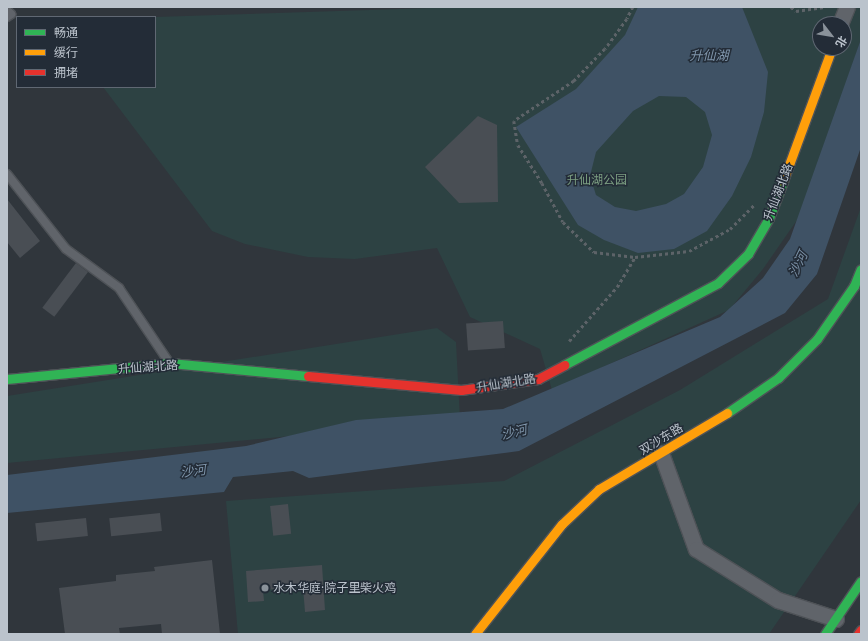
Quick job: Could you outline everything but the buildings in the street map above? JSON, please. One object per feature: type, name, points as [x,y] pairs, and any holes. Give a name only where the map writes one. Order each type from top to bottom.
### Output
[{"type":"street","name":"升仙湖北路","points":[[7,379],[170,363],[461,390],[538,379],[718,283],[748,254],[769,218],[829,56]]},
{"type":"street","name":"双沙东路","points":[[475,634],[562,524],[599,489],[735,408],[778,378],[817,339],[854,286],[861,269]]},
{"type":"street","points":[[661,452],[696,549],[778,600],[836,619]]},
{"type":"street","points":[[825,634],[861,581]]},
{"type":"street","points":[[858,634],[861,630]]},
{"type":"lane","points":[[7,10],[11,14],[7,17]]},
{"type":"lane","points":[[7,174],[66,249],[119,288],[170,363]]},
{"type":"path","points":[[633,7],[627,19],[605,49],[574,81],[514,121],[518,145],[542,183],[563,222],[594,252],[635,258],[689,251],[730,229],[758,201]]},
{"type":"path","points":[[791,7],[796,11],[826,7]]},
{"type":"path","points":[[564,346],[617,287],[635,258]]},
{"type":"green space","name":"升仙湖公园","points":[[462,7],[861,7],[861,39],[804,210],[763,269],[729,310],[552,390],[540,349],[470,317],[437,248],[355,259],[308,257],[245,244],[212,231],[104,88],[156,88],[156,17]]},
{"type":"green space","points":[[861,207],[861,500],[769,634],[238,634],[226,501],[504,481],[680,390],[828,299]]},
{"type":"green space","points":[[437,328],[456,342],[460,420],[7,463],[7,396]]},
{"type":"water","name":"升仙湖","points":[[638,7],[742,7],[768,72],[764,112],[751,157],[732,196],[707,231],[674,249],[638,253],[604,240],[578,225],[516,127],[576,89],[625,35]],"holes":[[[659,96],[686,97],[705,112],[712,135],[703,167],[684,194],[666,204],[636,211],[615,207],[596,195],[590,176],[596,152],[633,111]]]},
{"type":"water","name":"沙河","points":[[861,39],[861,147],[817,274],[785,313],[519,451],[309,478],[293,471],[233,477],[224,492],[7,513],[7,475],[246,446],[356,420],[503,409],[720,317],[763,278],[790,239]]},
{"type":"traffic: fast","points":[[564,365],[718,283],[748,254],[769,218],[783,181]]},
{"type":"traffic: fast","points":[[727,413],[778,378],[817,339],[854,286],[861,269]]},
{"type":"traffic: fast","points":[[7,379],[170,363],[308,376]]},
{"type":"traffic: fast","points":[[825,634],[861,581]]},
{"type":"traffic: slow","points":[[783,181],[829,56]]},
{"type":"traffic: slow","points":[[475,634],[562,524],[599,489],[727,413]]},
{"type":"traffic: jam","points":[[308,376],[461,390],[538,379],[564,365]]},
{"type":"traffic: jam","points":[[858,634],[861,630]]},
{"type":"place","name":"水木华庭·院子里柴火鸡","points":[[265,588]]}]
